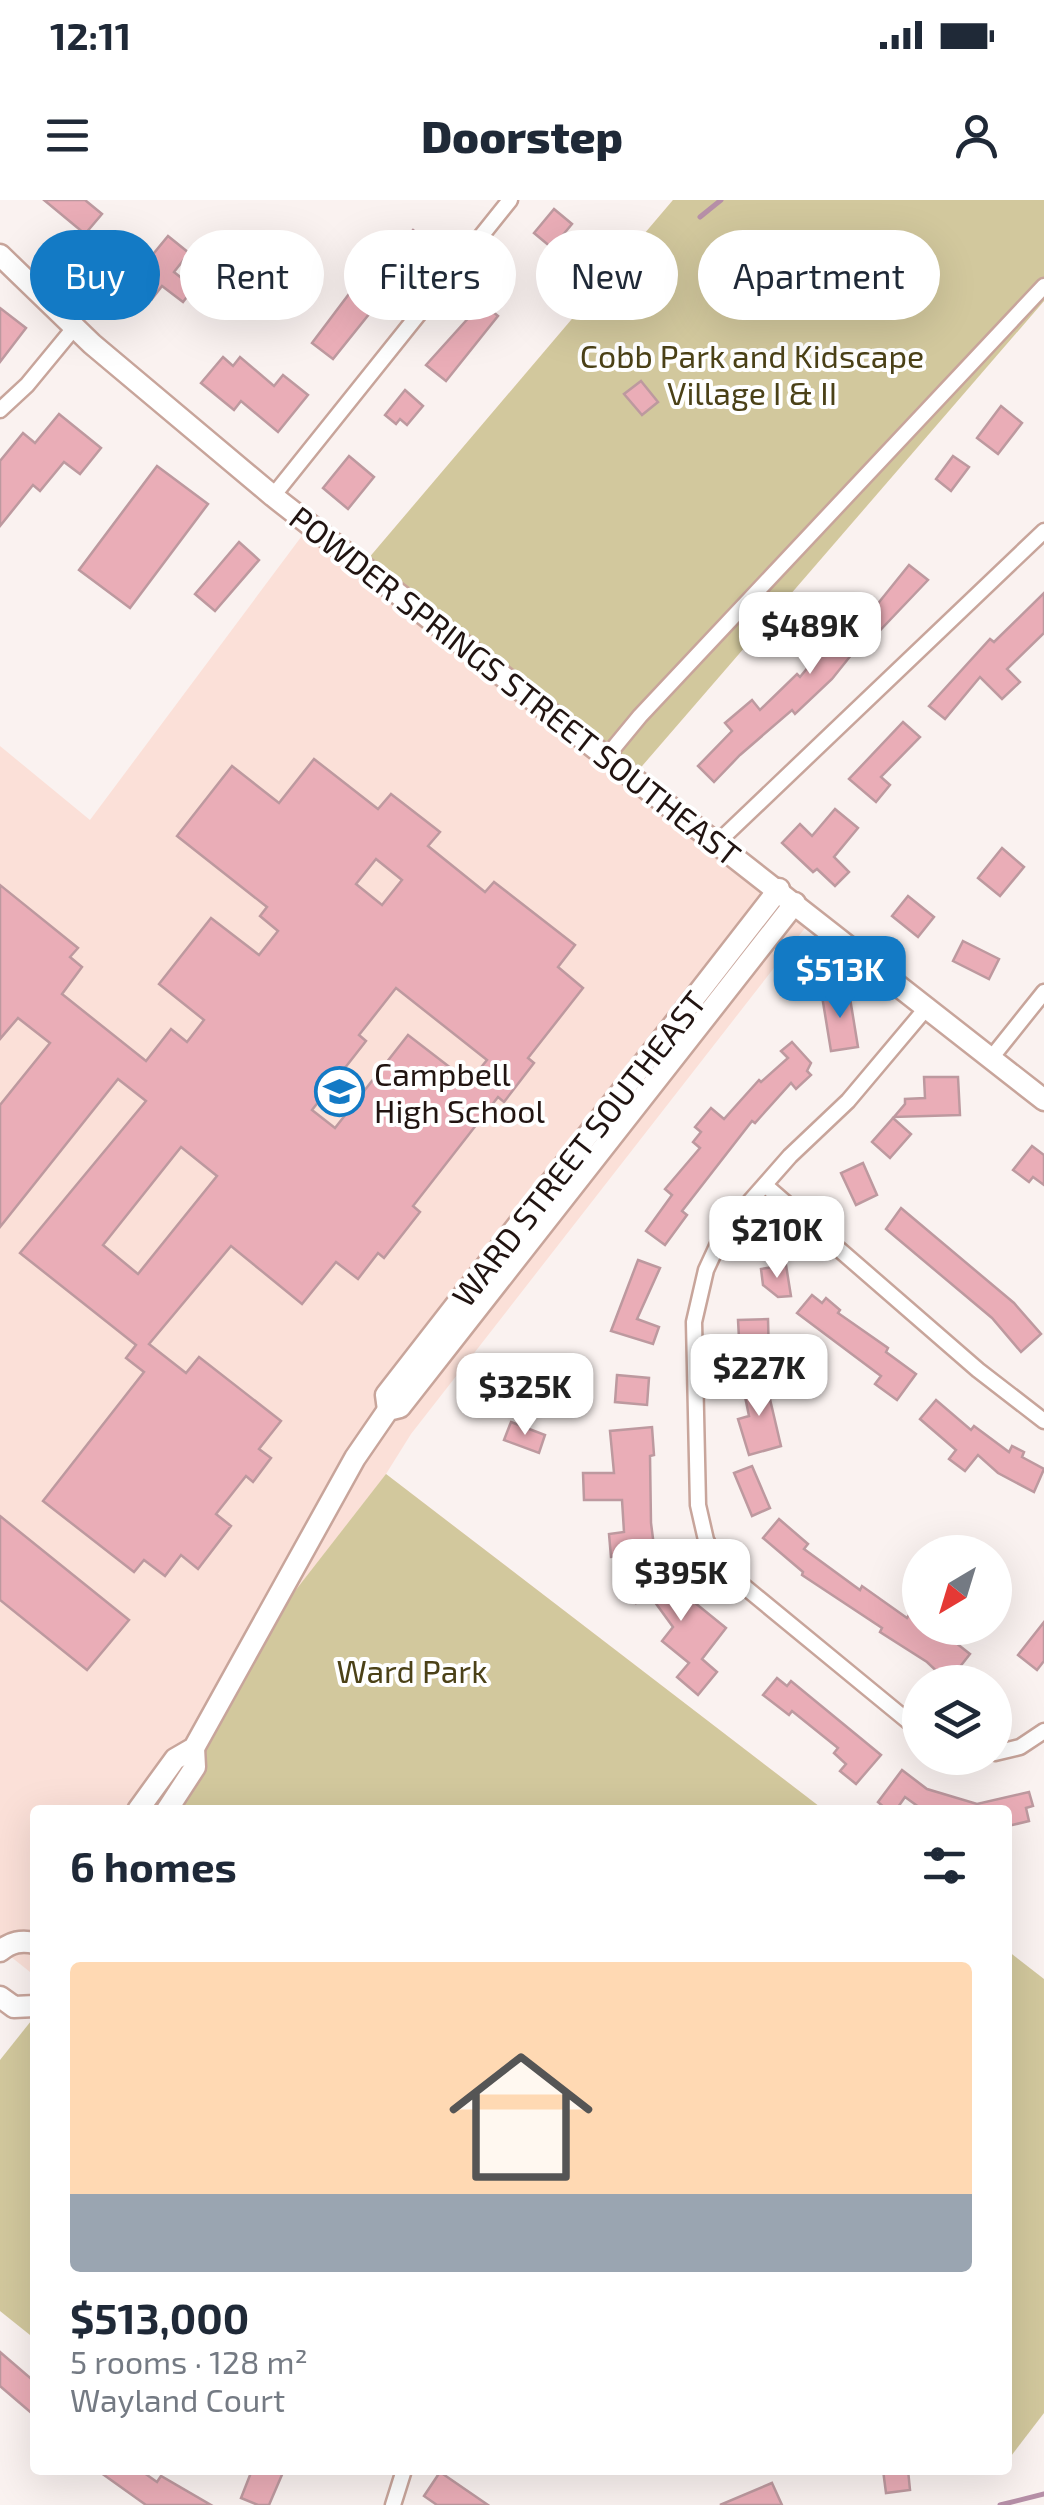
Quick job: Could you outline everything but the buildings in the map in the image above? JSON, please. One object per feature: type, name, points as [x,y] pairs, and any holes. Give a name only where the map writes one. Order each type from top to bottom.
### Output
[{"type":"street","points":[[274,496],[510,200]]},
{"type":"street","name":"POWDER SPRINGS STREET SOUTHEAST","points":[[0,256],[74,328],[274,496],[1044,1100]]},
{"type":"street","points":[[607,756],[640,716],[1044,286]]},
{"type":"street","points":[[0,410],[27,386],[74,328]]},
{"type":"street","points":[[718,842],[1044,531]]},
{"type":"street","name":"WARD STREET SOUTHEAST","points":[[169,1805],[195,1766],[194,1748],[355,1458],[388,1410],[386,1395],[787,896]]},
{"type":"street","points":[[992,1057],[1044,992]]},
{"type":"street","points":[[902,1716],[712,1554],[701,1524],[698,1494],[694,1340],[698,1297],[718,1244],[764,1185],[848,1100],[928,1006]]},
{"type":"street","points":[[764,1185],[978,1370],[1044,1421]]},
{"type":"street","points":[[1012,1750],[1044,1730]]},
{"type":"street","name":"WARD STREET SOUTHEAST","points":[[142,1805],[175,1758],[194,1748]]},
{"type":"street","points":[[0,1997],[14,2007],[30,2007]]},
{"type":"street","points":[[0,2024],[30,2008]]},
{"type":"street","points":[[393,2505],[402,2475]]},
{"type":"shaded area","name":"Campbell High School","points":[[673,200],[1044,200],[1044,301],[636,773],[816,914],[411,1434],[386,1474],[817,1805],[30,1805],[30,1972],[0,1948],[0,746],[90,820],[310,525],[363,565],[571,320],[678,320],[678,230],[648,230]]},
{"type":"green space","name":"Cobb Park and Kidscape Village I & II","points":[[673,200],[1044,200],[1044,301],[636,773],[362,566],[571,320],[678,320],[678,230],[648,230]]},
{"type":"green space","name":"Ward Park","points":[[386,1474],[817,1805],[157,1805],[243,1658]]},
{"type":"green space","points":[[1012,1954],[1044,1979],[1044,2413],[1012,2455]]},
{"type":"green space","points":[[30,2022],[30,2335],[0,2311],[0,2060]]},
{"type":"waterway","points":[[700,217],[721,200]]},
{"type":"waterway","points":[[1000,2505],[1044,2494]]},
{"type":"place","name":"Campbell High School","points":[[339,1091]]}]
